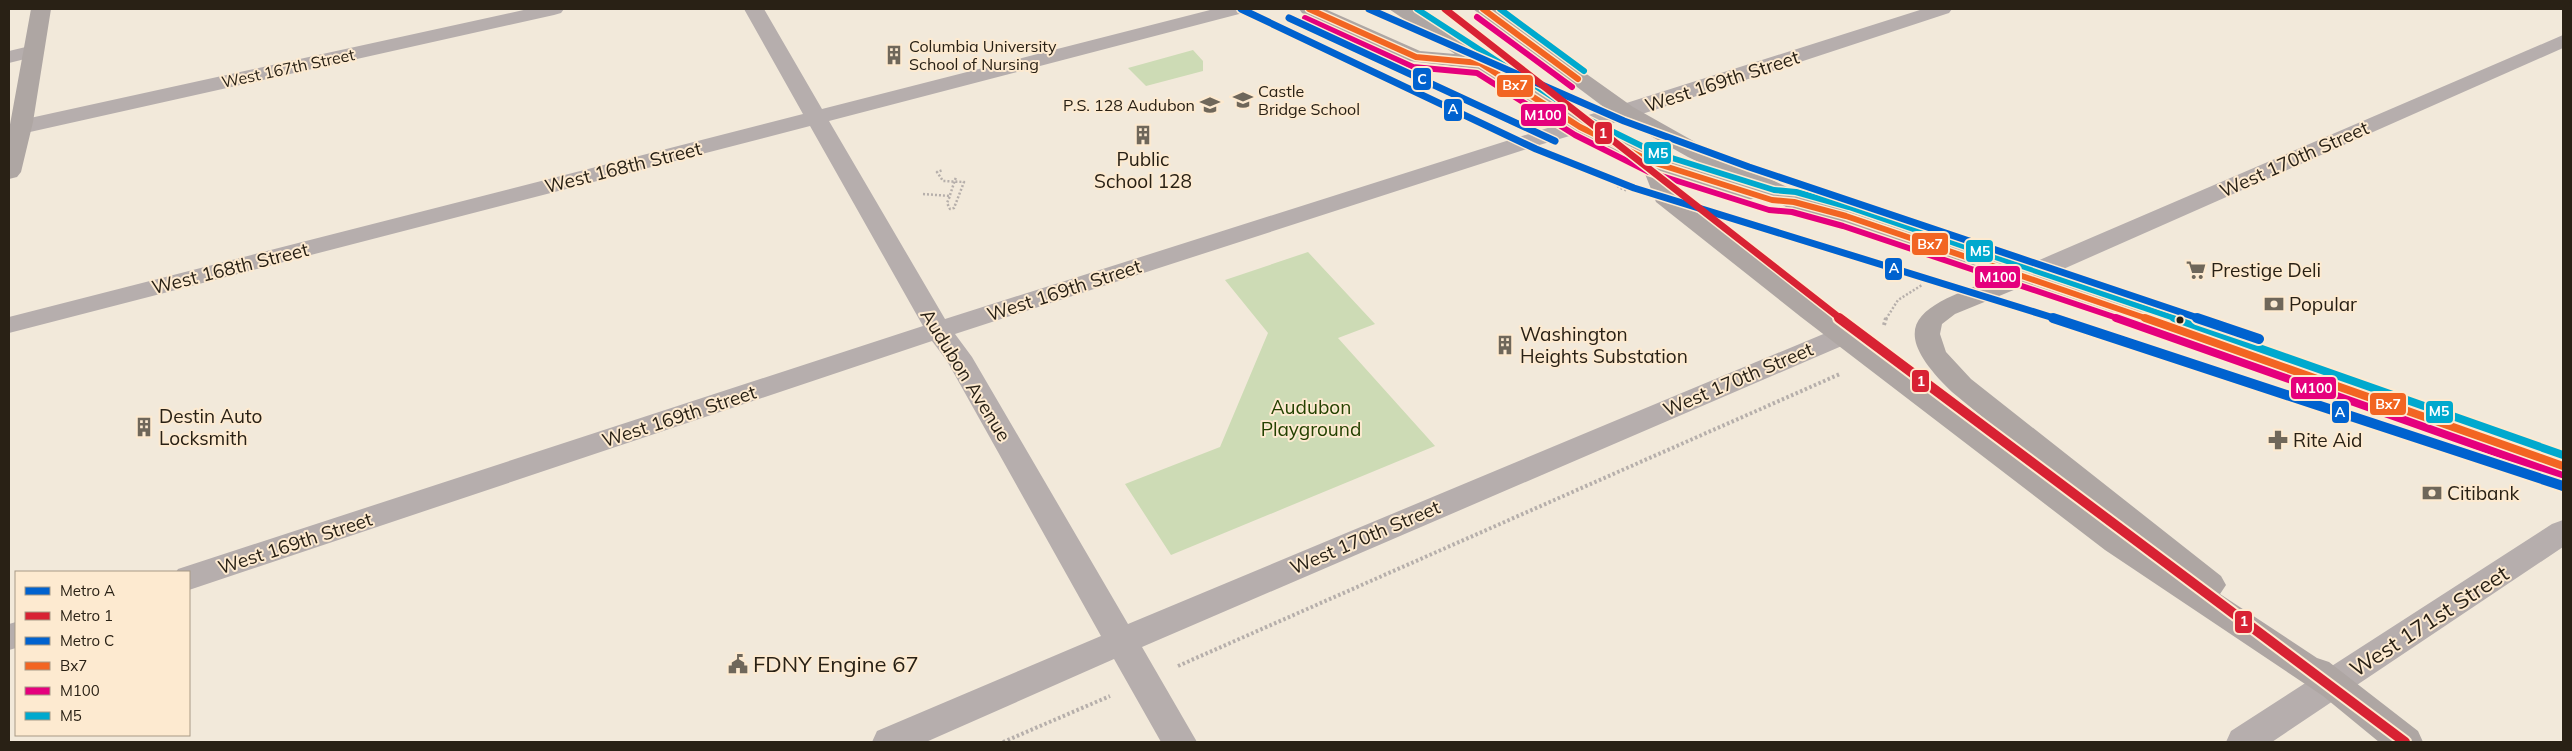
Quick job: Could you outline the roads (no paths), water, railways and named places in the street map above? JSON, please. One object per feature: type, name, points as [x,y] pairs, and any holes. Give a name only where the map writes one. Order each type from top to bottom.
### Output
[{"type":"main road","points":[[9,172],[18,114],[34,51],[41,9]]},
{"type":"main road","points":[[1309,9],[1416,57],[1480,63]]},
{"type":"main road","points":[[1399,9],[1580,127],[1652,162],[1772,200],[1794,202],[1846,216],[2024,276],[2563,466]]},
{"type":"main road","points":[[1483,9],[1625,112],[1696,152],[1779,192],[1794,202]]},
{"type":"main road","points":[[1652,162],[1664,197],[1677,209],[2116,542],[2331,685]]},
{"type":"main road","points":[[2024,276],[1946,308],[1938,314],[1930,322],[1927,330],[1928,341],[1937,360],[1978,400],[2331,685],[2405,742]]},
{"type":"street","name":"West 167th Street","points":[[18,114],[554,9]]},
{"type":"street","name":"Audubon Avenue","points":[[754,9],[938,330],[958,357],[1179,742]]},
{"type":"street","name":"West 168th Street","points":[[9,325],[1236,9]]},
{"type":"street","name":"West 169th Street","points":[[190,578],[938,330],[1580,127],[1942,9]]},
{"type":"street","name":"West 170th Street","points":[[2024,276],[2563,41]]},
{"type":"street","points":[[9,57],[34,51]]},
{"type":"street","name":"West 170th Street","points":[[890,742],[1122,640],[1842,336]]},
{"type":"street","name":"West 171st Street","points":[[2244,742],[2563,532]]},
{"type":"metro line","name":"A","points":[[1241,9],[1536,149],[1634,188],[2078,326],[2563,486]]},
{"type":"metro line","name":"A","points":[[1369,9],[1624,121],[1749,167],[2259,339]]},
{"type":"metro line","name":"1","points":[[1445,9],[1886,355],[2405,742]]},
{"type":"metro line","name":"C","points":[[1289,18],[1555,141]]},
{"type":"place","name":"Columbia University School of Nursing","points":[[894,55]]},
{"type":"place","name":"Castle Bridge School","points":[[1243,100]]},
{"type":"place","name":"P.S. 128 Audubon","points":[[1210,105]]},
{"type":"place","name":"Public School 128","points":[[1143,135]]},
{"type":"place","name":"Prestige Deli","points":[[2196,270]]},
{"type":"place","name":"Popular","points":[[2274,304]]},
{"type":"place","name":"Washington Heights Substation","points":[[1505,345]]},
{"type":"place","name":"Destin Auto Locksmith","points":[[144,427]]},
{"type":"place","name":"Rite Aid","points":[[2278,440]]},
{"type":"place","name":"Citibank","points":[[2432,493]]},
{"type":"place","name":"FDNY Engine 67","points":[[738,664]]},
{"type":"park label","name":"Audubon Playground","points":[[1311,418]]}]
